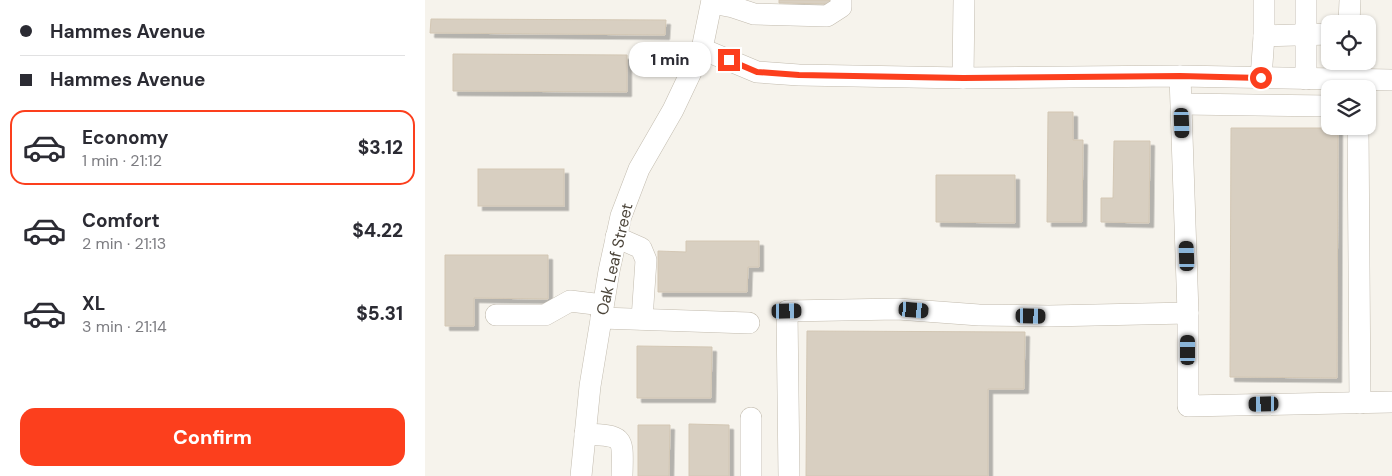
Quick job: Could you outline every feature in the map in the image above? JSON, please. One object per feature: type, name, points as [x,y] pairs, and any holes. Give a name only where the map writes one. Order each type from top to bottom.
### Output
[{"type":"street","points":[[712,1],[754,14],[827,16],[841,7],[841,0]]},
{"type":"street","points":[[963,78],[964,0]]},
{"type":"street","points":[[1261,78],[1264,0]]},
{"type":"street","points":[[1287,106],[1297,78],[1306,35],[1306,0]]},
{"type":"street","points":[[1349,15],[1350,0]]},
{"type":"street","name":"Oak Leaf Street","points":[[581,476],[602,311],[621,216],[639,168],[673,110],[701,49],[712,1]]},
{"type":"street","points":[[1264,36],[1321,34]]},
{"type":"street","points":[[701,49],[757,72],[799,75],[963,78],[1180,76],[1392,80]]},
{"type":"street","points":[[1180,76],[1189,314],[1187,406],[1392,402]]},
{"type":"street","points":[[1182,104],[1321,106]]},
{"type":"street","points":[[1358,135],[1360,403]]},
{"type":"street","points":[[616,237],[641,248],[646,260],[642,319]]},
{"type":"street","points":[[496,315],[545,315],[570,301],[602,311],[642,319],[749,323]]},
{"type":"street","points":[[789,476],[787,311],[898,309],[979,315],[1049,316],[1189,314]]},
{"type":"street","points":[[751,418],[751,476]]},
{"type":"street","points":[[585,434],[614,436],[620,441],[623,447],[622,476]]},
{"type":"building","points":[[779,0],[830,0],[830,4],[779,3]]},
{"type":"building","points":[[431,19],[666,20],[665,35],[430,33]]},
{"type":"building","points":[[453,54],[627,55],[627,92],[453,91]]},
{"type":"building","points":[[1048,112],[1073,112],[1073,140],[1083,140],[1082,222],[1047,222]]},
{"type":"building","points":[[1231,128],[1321,128],[1321,135],[1338,135],[1337,378],[1230,377]]},
{"type":"building","points":[[1114,141],[1150,141],[1149,223],[1101,222],[1101,198],[1113,198]]},
{"type":"building","points":[[478,169],[564,169],[564,206],[478,206]]},
{"type":"building","points":[[936,175],[1015,175],[1015,223],[936,222]]},
{"type":"building","points":[[686,241],[759,241],[759,267],[748,267],[747,292],[658,292],[658,251],[686,252]]},
{"type":"building","points":[[445,255],[548,255],[548,299],[474,298],[474,326],[445,326]]},
{"type":"building","points":[[807,331],[1025,332],[1024,389],[988,389],[988,476],[806,476]]},
{"type":"building","points":[[637,346],[712,347],[711,398],[637,398]]},
{"type":"building","points":[[689,424],[729,425],[729,476],[689,476]]},
{"type":"building","points":[[638,425],[670,425],[669,476],[638,476]]},
{"type":"route","points":[[729,60],[757,72],[799,75],[963,78],[1180,76],[1261,78]]}]
